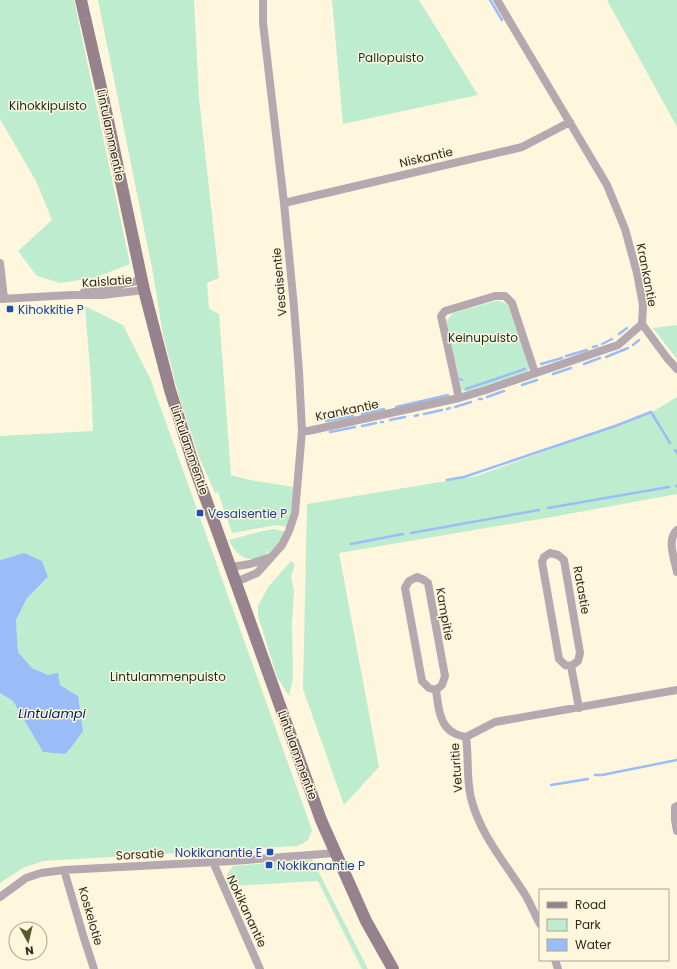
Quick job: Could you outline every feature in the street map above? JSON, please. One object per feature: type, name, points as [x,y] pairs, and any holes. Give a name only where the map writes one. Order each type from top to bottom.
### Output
[{"type":"street","name":"Lintulammentie","points":[[81,0],[143,285],[170,390],[194,466],[314,801],[366,921],[393,969]]},
{"type":"street","name":"Vesaisentie","points":[[236,582],[257,573],[282,545],[289,531],[295,513],[302,431],[299,372],[284,203],[263,23],[262,0]]},
{"type":"street","name":"Krankantie","points":[[302,431],[308,431],[460,398],[618,345],[642,324],[643,305],[637,273],[625,229],[607,185],[497,0]]},
{"type":"street","name":"Niskantie","points":[[284,203],[522,146],[570,122]]},
{"type":"street","points":[[0,263],[2,299]]},
{"type":"street","name":"Kaislatie","points":[[2,299],[125,293],[143,285]]},
{"type":"street","points":[[460,398],[441,316],[444,311],[495,296],[505,296],[512,303],[535,373]]},
{"type":"street","points":[[642,324],[677,369]]},
{"type":"street","points":[[677,530],[674,532],[671,540],[677,572]]},
{"type":"street","name":"Ratastie","points":[[550,553],[558,554],[564,560],[580,653],[578,661],[571,666],[565,665],[559,659],[542,562],[544,557],[550,553]]},
{"type":"street","points":[[231,567],[250,564],[272,557]]},
{"type":"street","name":"Kampitie","points":[[417,577],[428,583],[445,676],[442,685],[436,690],[429,688],[422,680],[405,588],[409,581],[417,577]]},
{"type":"street","points":[[571,666],[580,708]]},
{"type":"street","points":[[436,690],[440,713],[445,726],[453,733],[466,737]]},
{"type":"street","name":"Veturitie","points":[[539,922],[527,897],[484,833],[478,820],[470,797],[466,737],[495,722],[677,690]]},
{"type":"street","points":[[677,806],[675,807],[677,831]]},
{"type":"street","name":"Sorsatie","points":[[0,897],[26,878],[64,870],[213,862],[335,852]]},
{"type":"street","name":"Nokikanantie","points":[[213,862],[260,969]]},
{"type":"street","name":"Koskelotie","points":[[64,870],[94,969]]},
{"type":"green space","name":"Kihokkipuisto","points":[[0,0],[74,0],[130,264],[94,278],[60,283],[37,276],[18,251],[52,220],[36,181],[0,119]]},
{"type":"green space","points":[[98,0],[194,0],[199,98],[219,278],[207,283],[209,309],[219,314],[231,475],[250,480],[294,487],[287,527],[277,525],[232,533],[218,492],[215,493],[199,457],[179,396],[163,335],[153,273]]},
{"type":"green space","name":"Pallopuisto","points":[[332,0],[419,0],[478,95],[343,124]]},
{"type":"green space","points":[[607,0],[677,0],[677,127]]},
{"type":"green space","name":"Keinupuisto","points":[[496,301],[509,305],[529,367],[528,372],[467,392],[462,390],[446,324],[447,320],[453,313]]},
{"type":"green space","name":"Lintulammenpuisto","points":[[85,306],[123,325],[150,378],[312,830],[308,840],[298,846],[43,861],[23,868],[0,883],[0,693],[13,701],[43,752],[78,696],[60,685],[48,675],[32,668],[18,652],[16,620],[27,598],[48,577],[24,553],[0,560],[0,436],[93,431]]},
{"type":"green space","points":[[677,325],[677,359],[653,328]]},
{"type":"green space","points":[[677,397],[677,494],[339,553],[379,767],[344,805],[303,689],[307,504],[477,476],[652,412]]},
{"type":"green space","points":[[275,529],[286,532],[273,549],[258,558],[250,559],[242,557],[235,550],[229,540],[262,531]]},
{"type":"green space","points":[[291,561],[294,563],[291,576],[294,591],[292,623],[293,678],[289,696],[277,677],[258,616],[258,606],[268,587]]},
{"type":"green space","points":[[312,859],[368,969],[362,969],[318,881],[227,885],[227,875],[233,866]]},
{"type":"water","name":"Lintulampi","points":[[24,553],[42,561],[48,577],[27,598],[16,620],[18,652],[32,668],[48,675],[58,673],[60,685],[78,696],[83,731],[65,754],[43,752],[13,701],[0,693],[0,560]]},
{"type":"waterway","points":[[490,0],[502,20]]},
{"type":"waterway","points":[[619,334],[627,328]]},
{"type":"waterway","points":[[602,344],[612,339]]},
{"type":"waterway","points":[[633,345],[639,340]]},
{"type":"waterway","points":[[593,347],[597,346]]},
{"type":"waterway","points":[[606,357],[628,348]]},
{"type":"waterway","points":[[566,356],[587,350]]},
{"type":"waterway","points":[[541,364],[562,358]]},
{"type":"waterway","points":[[584,364],[600,358]]},
{"type":"waterway","points":[[553,374],[571,368]]},
{"type":"waterway","points":[[466,389],[525,369]]},
{"type":"waterway","points":[[522,385],[537,380]]},
{"type":"waterway","points":[[487,397],[504,391]]},
{"type":"waterway","points":[[396,407],[448,395]]},
{"type":"waterway","points":[[455,407],[471,402]]},
{"type":"waterway","points":[[362,414],[384,409]]},
{"type":"waterway","points":[[424,414],[442,410]]},
{"type":"waterway","points":[[447,480],[464,477],[615,426],[651,412],[670,443]]},
{"type":"waterway","points":[[326,421],[353,416]]},
{"type":"waterway","points":[[390,420],[405,417]]},
{"type":"waterway","points":[[362,426],[376,423]]},
{"type":"waterway","points":[[330,432],[355,427]]},
{"type":"waterway","points":[[548,508],[669,487]]},
{"type":"waterway","points":[[411,533],[539,510]]},
{"type":"waterway","points":[[351,544],[403,534]]},
{"type":"waterway","points":[[595,775],[602,775],[677,760]]},
{"type":"waterway","points":[[551,785],[588,779]]},
{"type":"place","name":"Kihokkitie P","points":[[10,309]]},
{"type":"place","name":"Vesaisentie P","points":[[200,513]]},
{"type":"place","name":"Nokikanantie E","points":[[270,852]]},
{"type":"place","name":"Nokikanantie P","points":[[269,865]]}]
